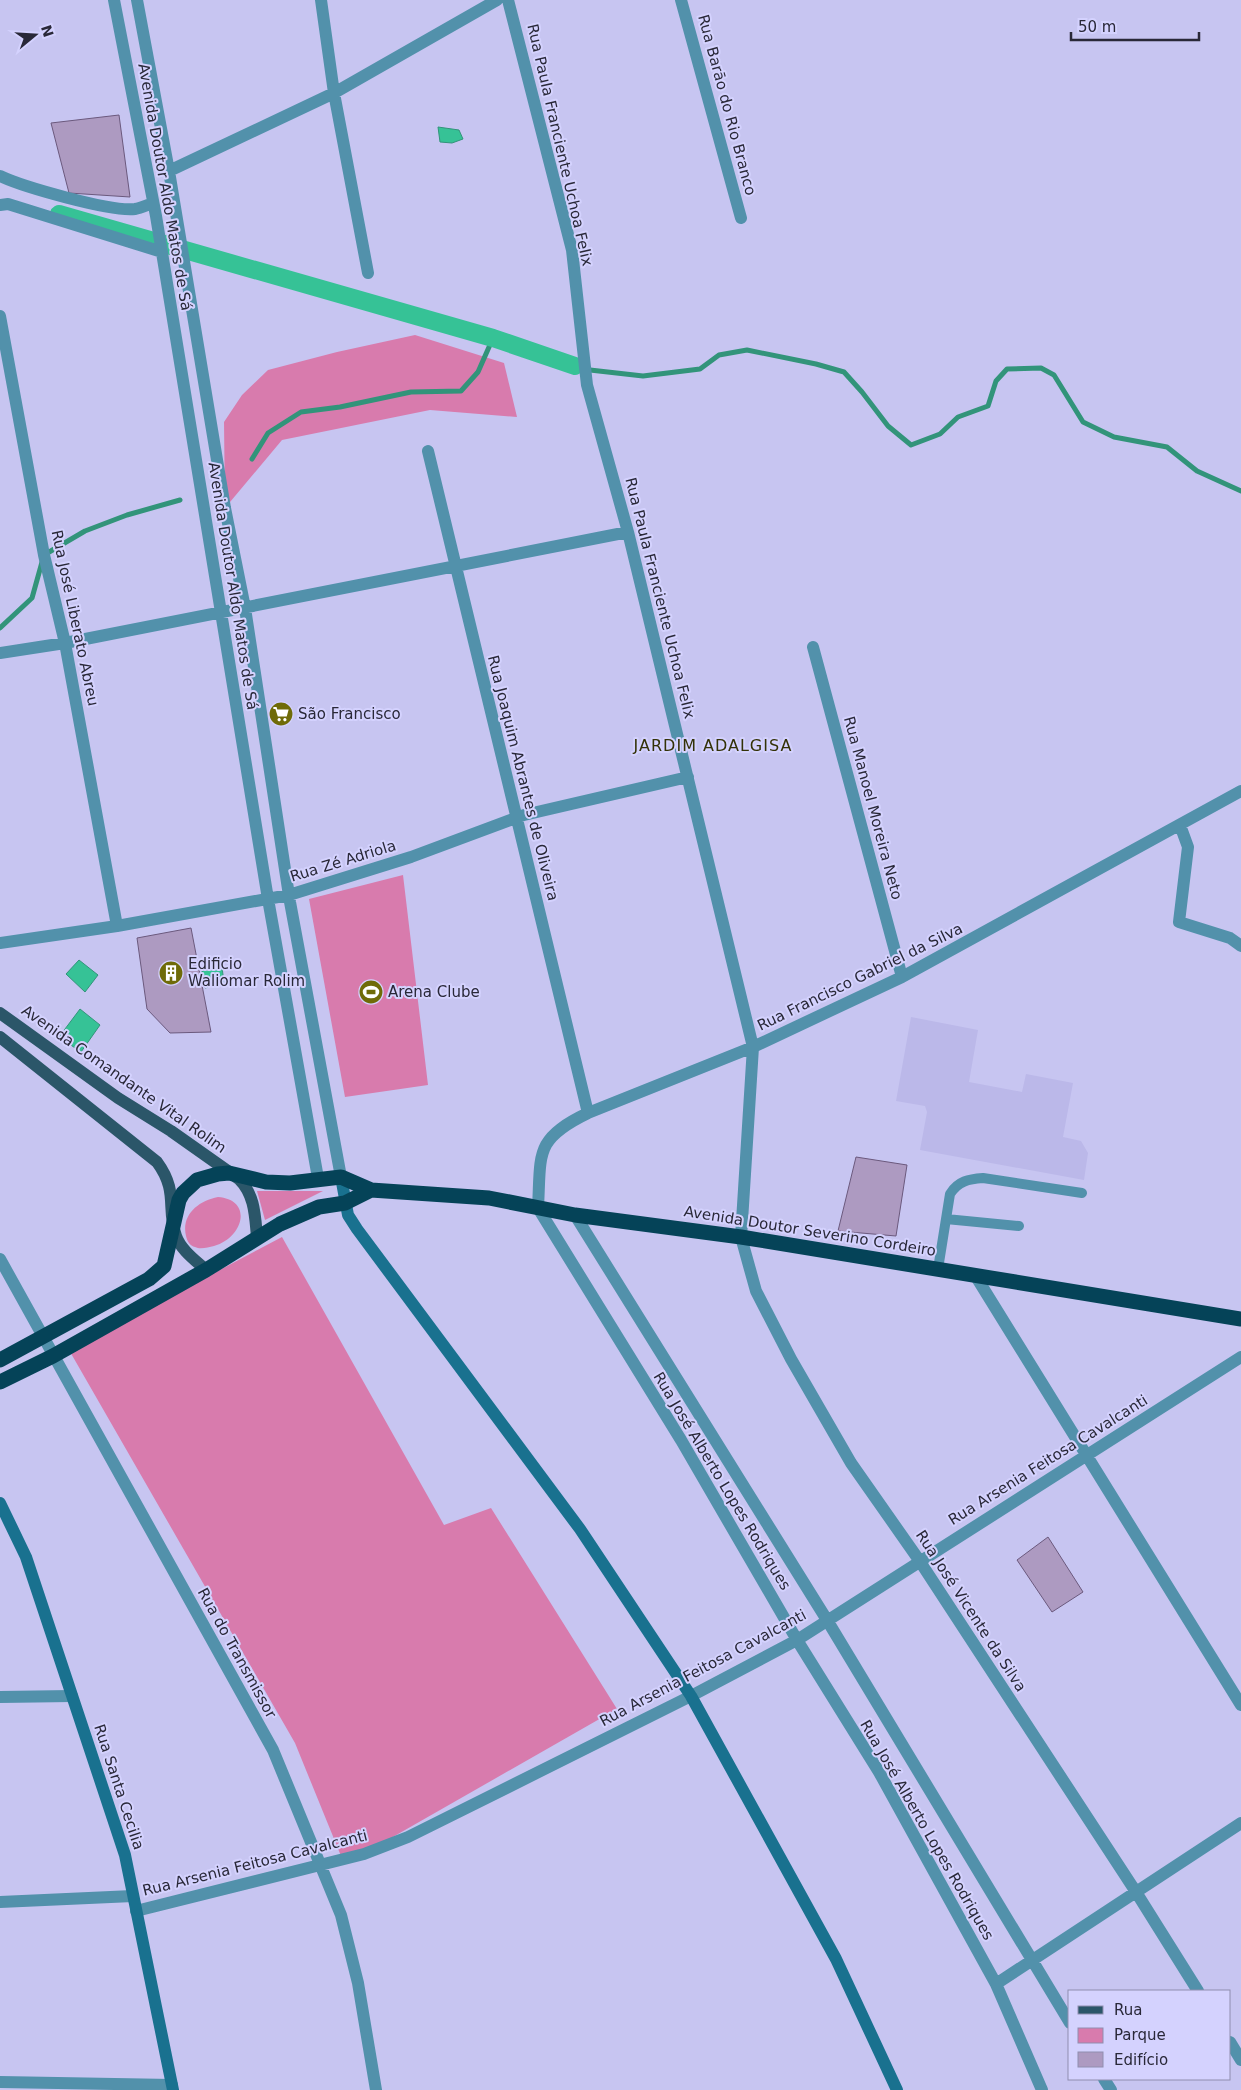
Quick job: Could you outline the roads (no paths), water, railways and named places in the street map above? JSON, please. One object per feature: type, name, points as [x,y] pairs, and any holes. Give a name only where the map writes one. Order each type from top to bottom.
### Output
[{"type":"highway","name":"Avenida Doutor Severino Cordeiro","points":[[229,1173],[266,1182],[290,1183],[318,1178],[341,1177],[371,1190],[488,1198],[574,1215],[741,1237],[1241,1319]]},
{"type":"highway","points":[[0,1360],[149,1279],[164,1266],[179,1200],[183,1193],[197,1180],[229,1173]]},
{"type":"highway","points":[[0,1382],[53,1356],[206,1270],[257,1237],[319,1206],[345,1203],[371,1190]]},
{"type":"main road","name":"Avenida Comandante Vital Rolim","points":[[0,1013],[118,1098],[172,1131],[229,1173]]},
{"type":"main road","points":[[0,1037],[157,1162],[169,1182],[174,1225],[180,1244],[206,1270]]},
{"type":"main road","points":[[229,1173],[248,1188],[252,1196],[257,1237]]},
{"type":"street","name":"Avenida Doutor Aldo Matos de Sá","points":[[114,0],[161,249],[268,899],[318,1178]]},
{"type":"street","name":"Avenida Doutor Aldo Matos de Sá","points":[[137,0],[177,215],[225,508],[245,608],[289,895],[341,1177]]},
{"type":"street","points":[[321,0],[334,93],[368,273]]},
{"type":"street","points":[[169,171],[334,93],[497,0]]},
{"type":"street","name":"Rua Paula Franciente Uchoa Felix","points":[[508,0],[572,250],[587,385],[628,532],[753,1047],[741,1237]]},
{"type":"street","name":"Rua Barāo do Rio Branco","points":[[681,0],[741,218]]},
{"type":"street","points":[[0,176],[76,200],[108,206],[154,210]]},
{"type":"street","points":[[0,205],[8,204],[161,249]]},
{"type":"street","name":"Rua José Liberato Abreu","points":[[0,316],[44,556],[65,643],[117,926]]},
{"type":"street","name":"Rua Joaquim Abrantes de Oliveira","points":[[428,451],[588,1113]]},
{"type":"street","points":[[0,653],[65,643],[220,611],[245,608],[455,568],[628,532]]},
{"type":"street","name":"Rua Manoel Moreira Neto","points":[[814,647],[902,977]]},
{"type":"street","name":"Rua Zé Adriola","points":[[0,943],[117,926],[289,895],[412,857],[516,818],[688,777]]},
{"type":"street","name":"Rua Francisco Gabriel da Silva","points":[[538,1208],[543,1151],[549,1137],[563,1125],[588,1113],[753,1047],[902,977],[1241,791]]},
{"type":"street","points":[[1180,825],[1188,847],[1179,922],[1230,938],[1241,946]]},
{"type":"street","points":[[341,1177],[348,1215],[357,1229],[580,1529],[691,1696],[836,1960],[897,2090]]},
{"type":"street","name":"Rua José Alberto Lopes Rodriques","points":[[538,1208],[681,1440],[797,1640],[879,1772],[996,1984],[1042,2090]]},
{"type":"street","name":"Rua José Alberto Lopes Rodriques","points":[[574,1215],[828,1620],[1068,2020]]},
{"type":"street","name":"Rua José Vicente da Silva","points":[[741,1237],[756,1292],[791,1359],[851,1463],[919,1560],[1136,1892],[1197,1990]]},
{"type":"street","name":"Rua do Transmissor","points":[[0,1259],[273,1750],[341,1916],[353,1964],[376,2090]]},
{"type":"street","points":[[975,1274],[1241,1705]]},
{"type":"street","name":"Rua Arsenia Feitosa Cavalcanti","points":[[136,1911],[364,1854],[408,1837],[691,1696],[797,1640],[919,1560],[1241,1357]]},
{"type":"street","name":"Rua Santa Cecilia","points":[[0,1504],[26,1557],[125,1855],[173,2087]]},
{"type":"street","points":[[0,1697],[72,1696]]},
{"type":"street","points":[[996,1984],[1241,1823]]},
{"type":"street","points":[[0,1902],[133,1896]]},
{"type":"street","points":[[1231,2044],[1241,2060]]},
{"type":"street","points":[[0,2082],[173,2087]]},
{"type":"lane","points":[[938,1269],[950,1194],[954,1186],[967,1179],[984,1178],[1082,1192]]},
{"type":"lane","points":[[946,1219],[1019,1226]]},
{"type":"waterway","points":[[59,214],[493,338],[575,366]]},
{"type":"waterway","points":[[252,459],[268,433],[301,412],[340,407],[411,392],[461,391],[478,372],[493,338]]},
{"type":"waterway","points":[[590,370],[643,376],[700,369],[719,355],[747,350],[816,364],[844,372],[888,426],[911,445],[940,434],[958,417],[988,406],[996,381],[1007,369],[1041,368],[1054,375],[1083,422],[1114,437],[1167,447],[1197,471],[1241,491]]},
{"type":"waterway","points":[[0,628],[32,598],[44,555],[85,531],[127,515],[180,500]]},
{"type":"place","name":"São Francisco","points":[[281,714]]},
{"type":"place","name":"Edificio Waliomar Rolim","points":[[171,973]]},
{"type":"place","name":"Arena Clube","points":[[371,992]]},
{"type":"district","name":"JARDIM ADALGISA","points":[[713,745]]}]
